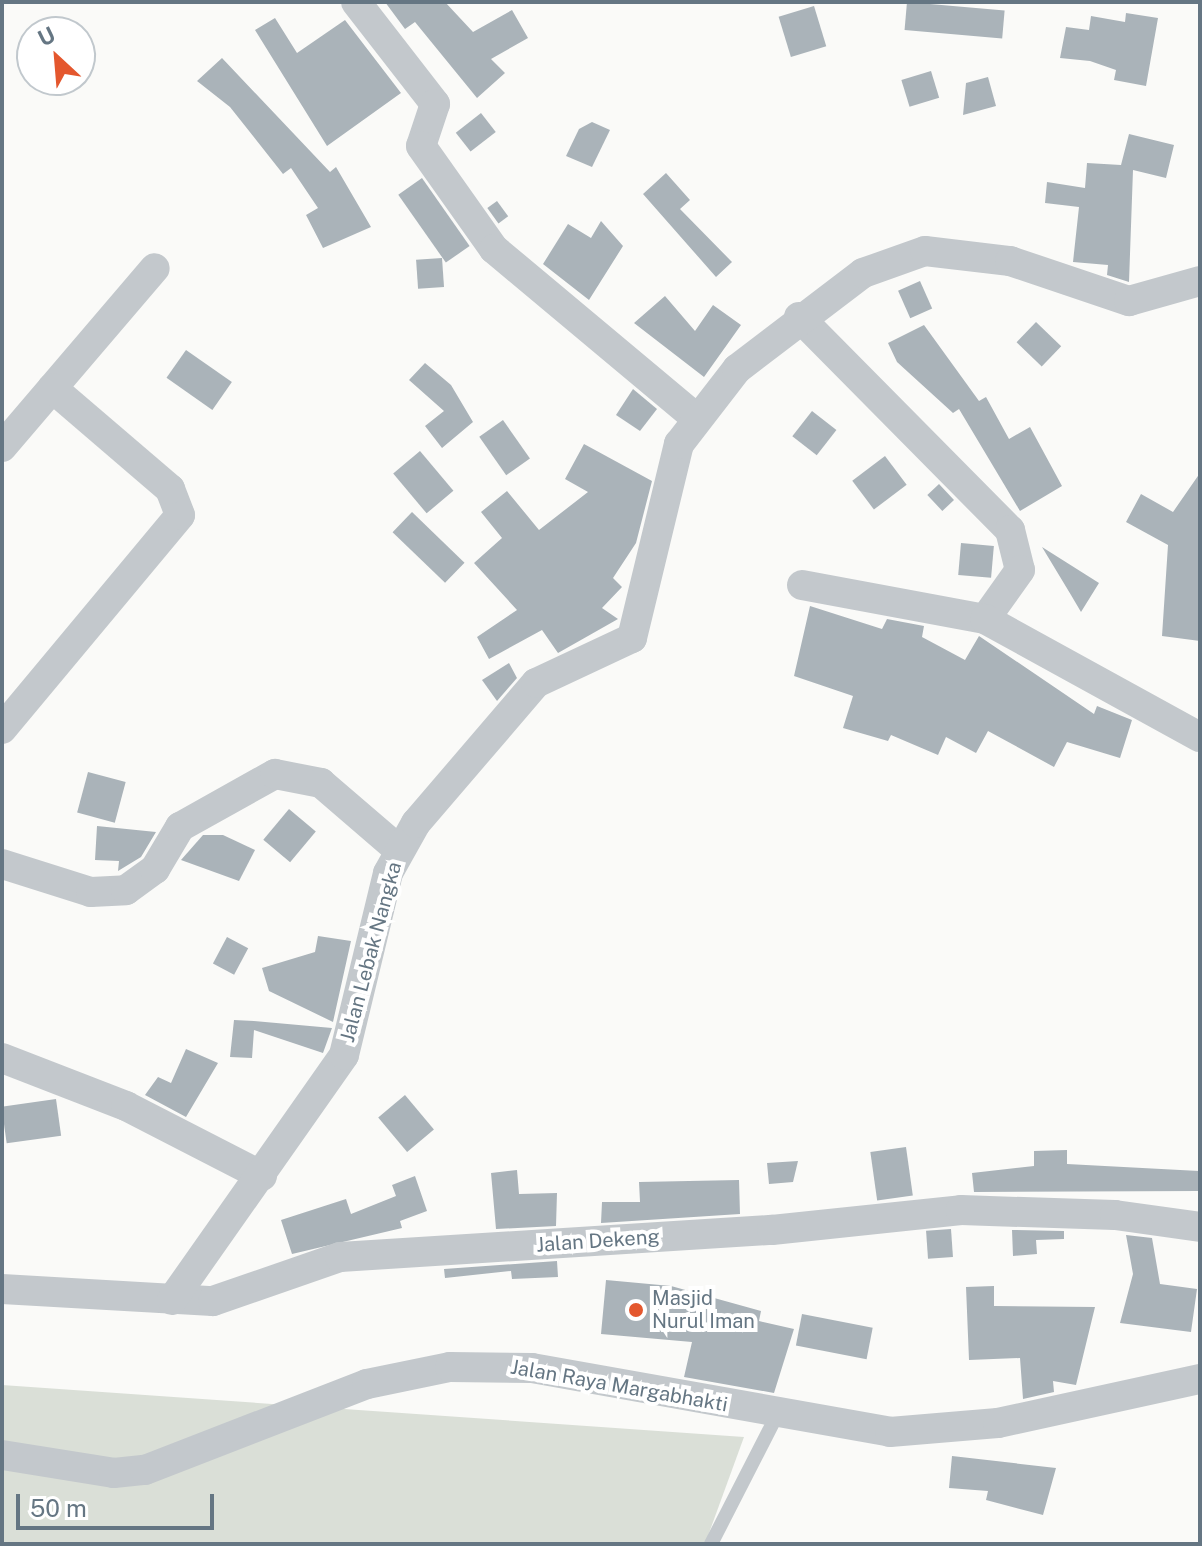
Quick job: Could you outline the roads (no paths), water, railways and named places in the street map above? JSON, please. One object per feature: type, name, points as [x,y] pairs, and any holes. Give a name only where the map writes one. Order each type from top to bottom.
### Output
[{"type":"street","points":[[356,2],[435,104],[419,139],[423,152],[494,249],[696,418],[737,369],[799,317],[863,273],[925,251],[1010,261],[1129,301],[1200,281]]},
{"type":"street","points":[[2,447],[155,268]]},
{"type":"street","points":[[799,317],[1010,530],[1020,570],[985,619]]},
{"type":"street","points":[[2,729],[180,515],[170,489],[52,388]]},
{"type":"street","name":"Jalan Lebak Nangka","points":[[172,1300],[262,1176],[350,1042],[399,850],[536,683],[632,638],[665,487],[696,418]]},
{"type":"street","points":[[802,585],[985,619],[1200,737]]},
{"type":"street","points":[[2,864],[91,892],[126,890],[155,869],[180,827],[275,774],[321,783],[399,850]]},
{"type":"street","points":[[2,1058],[126,1106],[262,1176]]},
{"type":"street","name":"Jalan Dekeng","points":[[2,1289],[172,1300],[234,1296],[340,1257],[772,1230],[878,1215],[1038,1210],[1200,1227]]},
{"type":"street","name":"Jalan Raya Margabhakti","points":[[2,1455],[114,1473],[145,1470],[367,1384],[450,1367],[532,1368],[848,1428],[930,1433],[1200,1379]]},
{"type":"lane","points":[[711,1544],[778,1413]]},
{"type":"place","name":"Masjid Nurul Iman","points":[[636,1310]]}]
